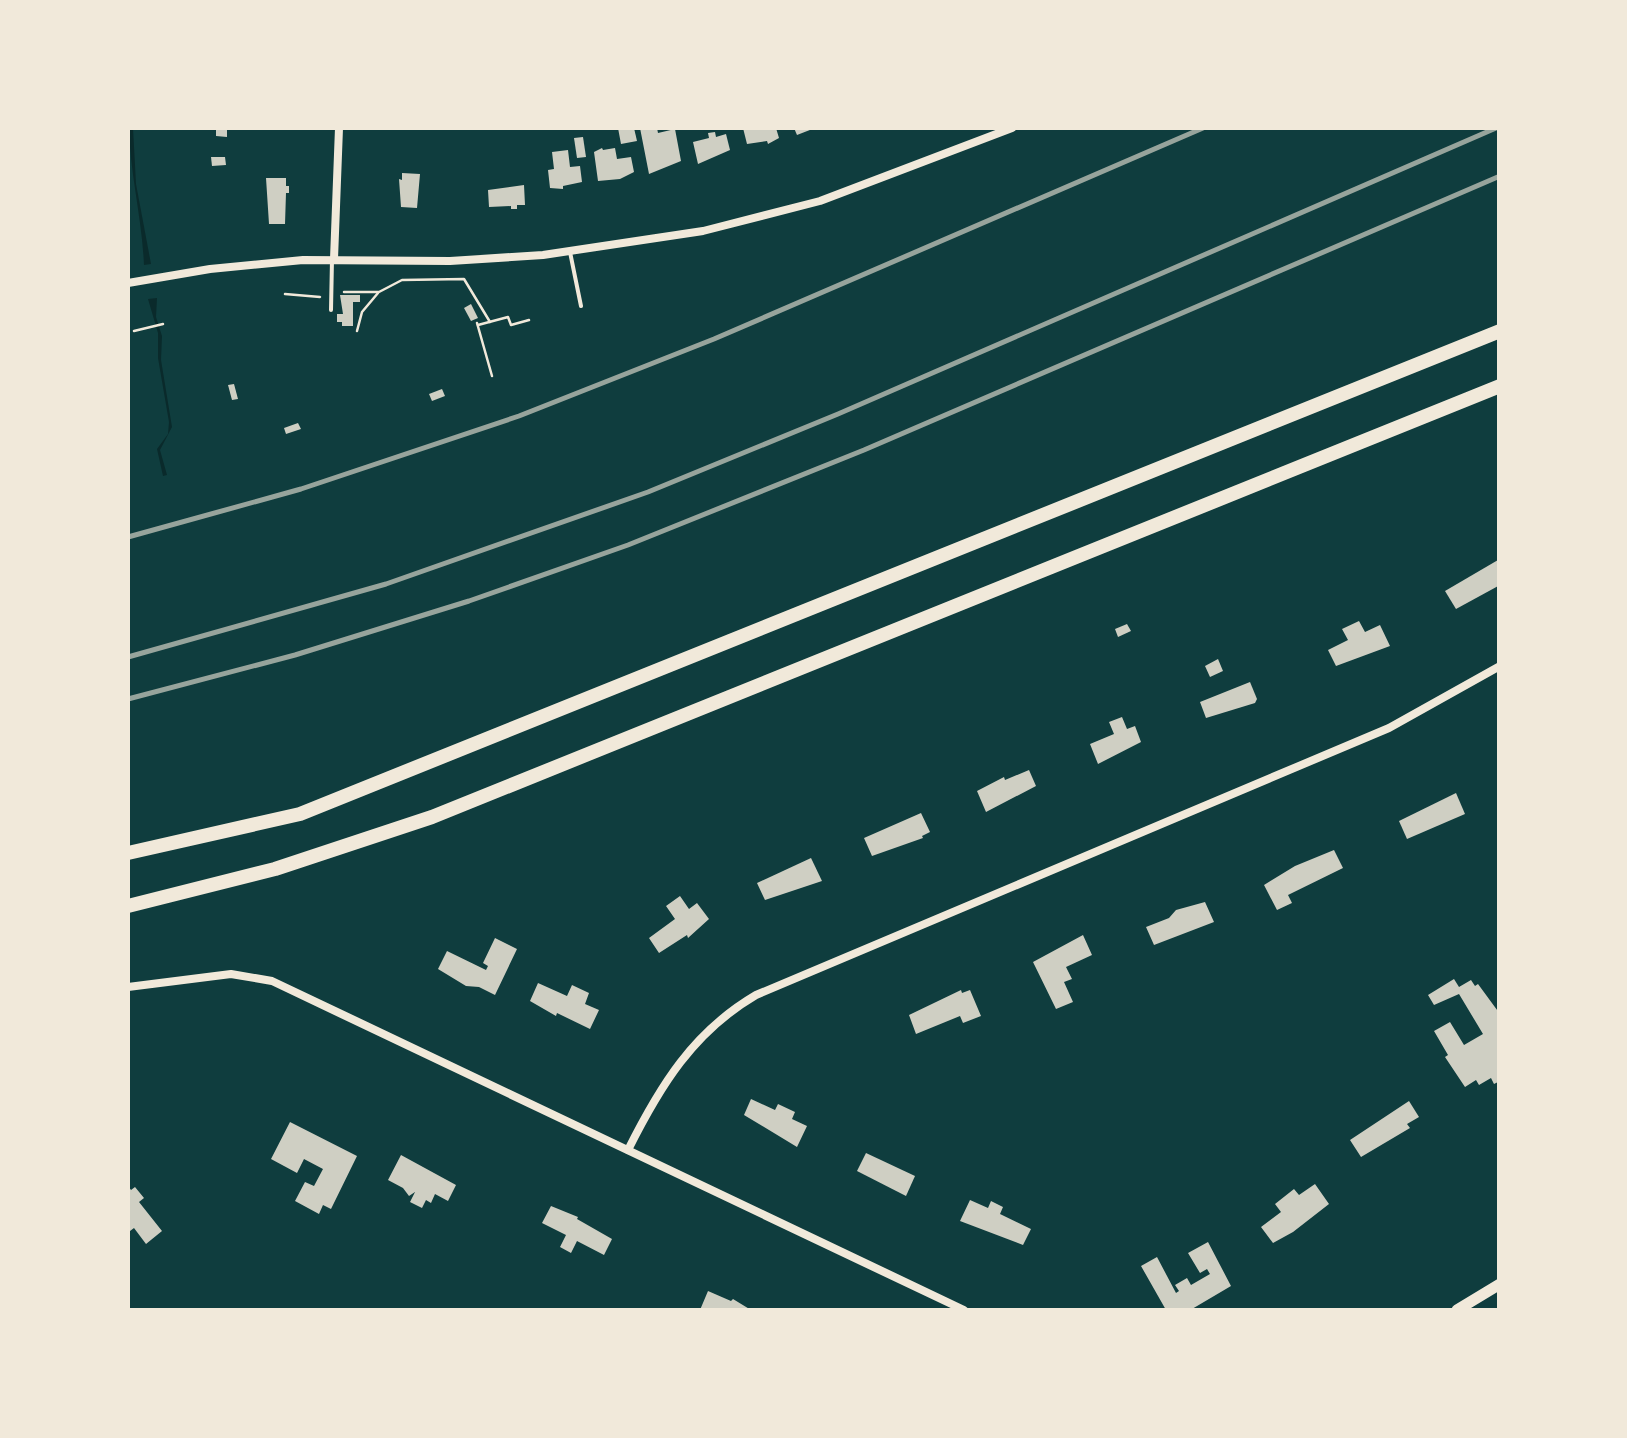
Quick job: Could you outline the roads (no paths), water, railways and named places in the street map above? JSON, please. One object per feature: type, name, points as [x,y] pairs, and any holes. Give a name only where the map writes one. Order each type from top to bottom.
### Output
[{"type":"highway","points":[[128,854],[300,814],[1500,331]]},
{"type":"highway","points":[[128,906],[310,858],[449,810],[1500,386]]},
{"type":"main road","points":[[1457,1310],[1500,1284]]},
{"type":"street","points":[[333,259],[339,128]]},
{"type":"street","points":[[128,283],[245,264],[333,259],[450,261],[570,252],[703,231],[790,210],[887,178],[1012,128]]},
{"type":"street","points":[[628,1150],[654,1096],[687,1052],[719,1020],[756,995],[1373,734],[1500,666]]},
{"type":"street","points":[[128,987],[231,974],[272,981],[964,1310]]},
{"type":"lane","points":[[570,252],[580,306]]},
{"type":"lane","points":[[331,310],[333,259]]},
{"type":"water","points":[[129,128],[133,128],[136,184],[151,264],[144,265],[131,162]]},
{"type":"water","points":[[157,298],[161,360],[172,427],[160,450],[167,475],[163,476],[157,449],[168,434],[169,422],[158,358],[158,333],[148,299]]},
{"type":"railway","points":[[128,537],[301,489],[519,416],[714,339],[1203,128]]},
{"type":"railway","points":[[128,657],[386,584],[648,492],[838,414],[1496,128]]},
{"type":"railway","points":[[128,699],[295,655],[469,601],[628,545],[864,450],[1500,176]]}]
